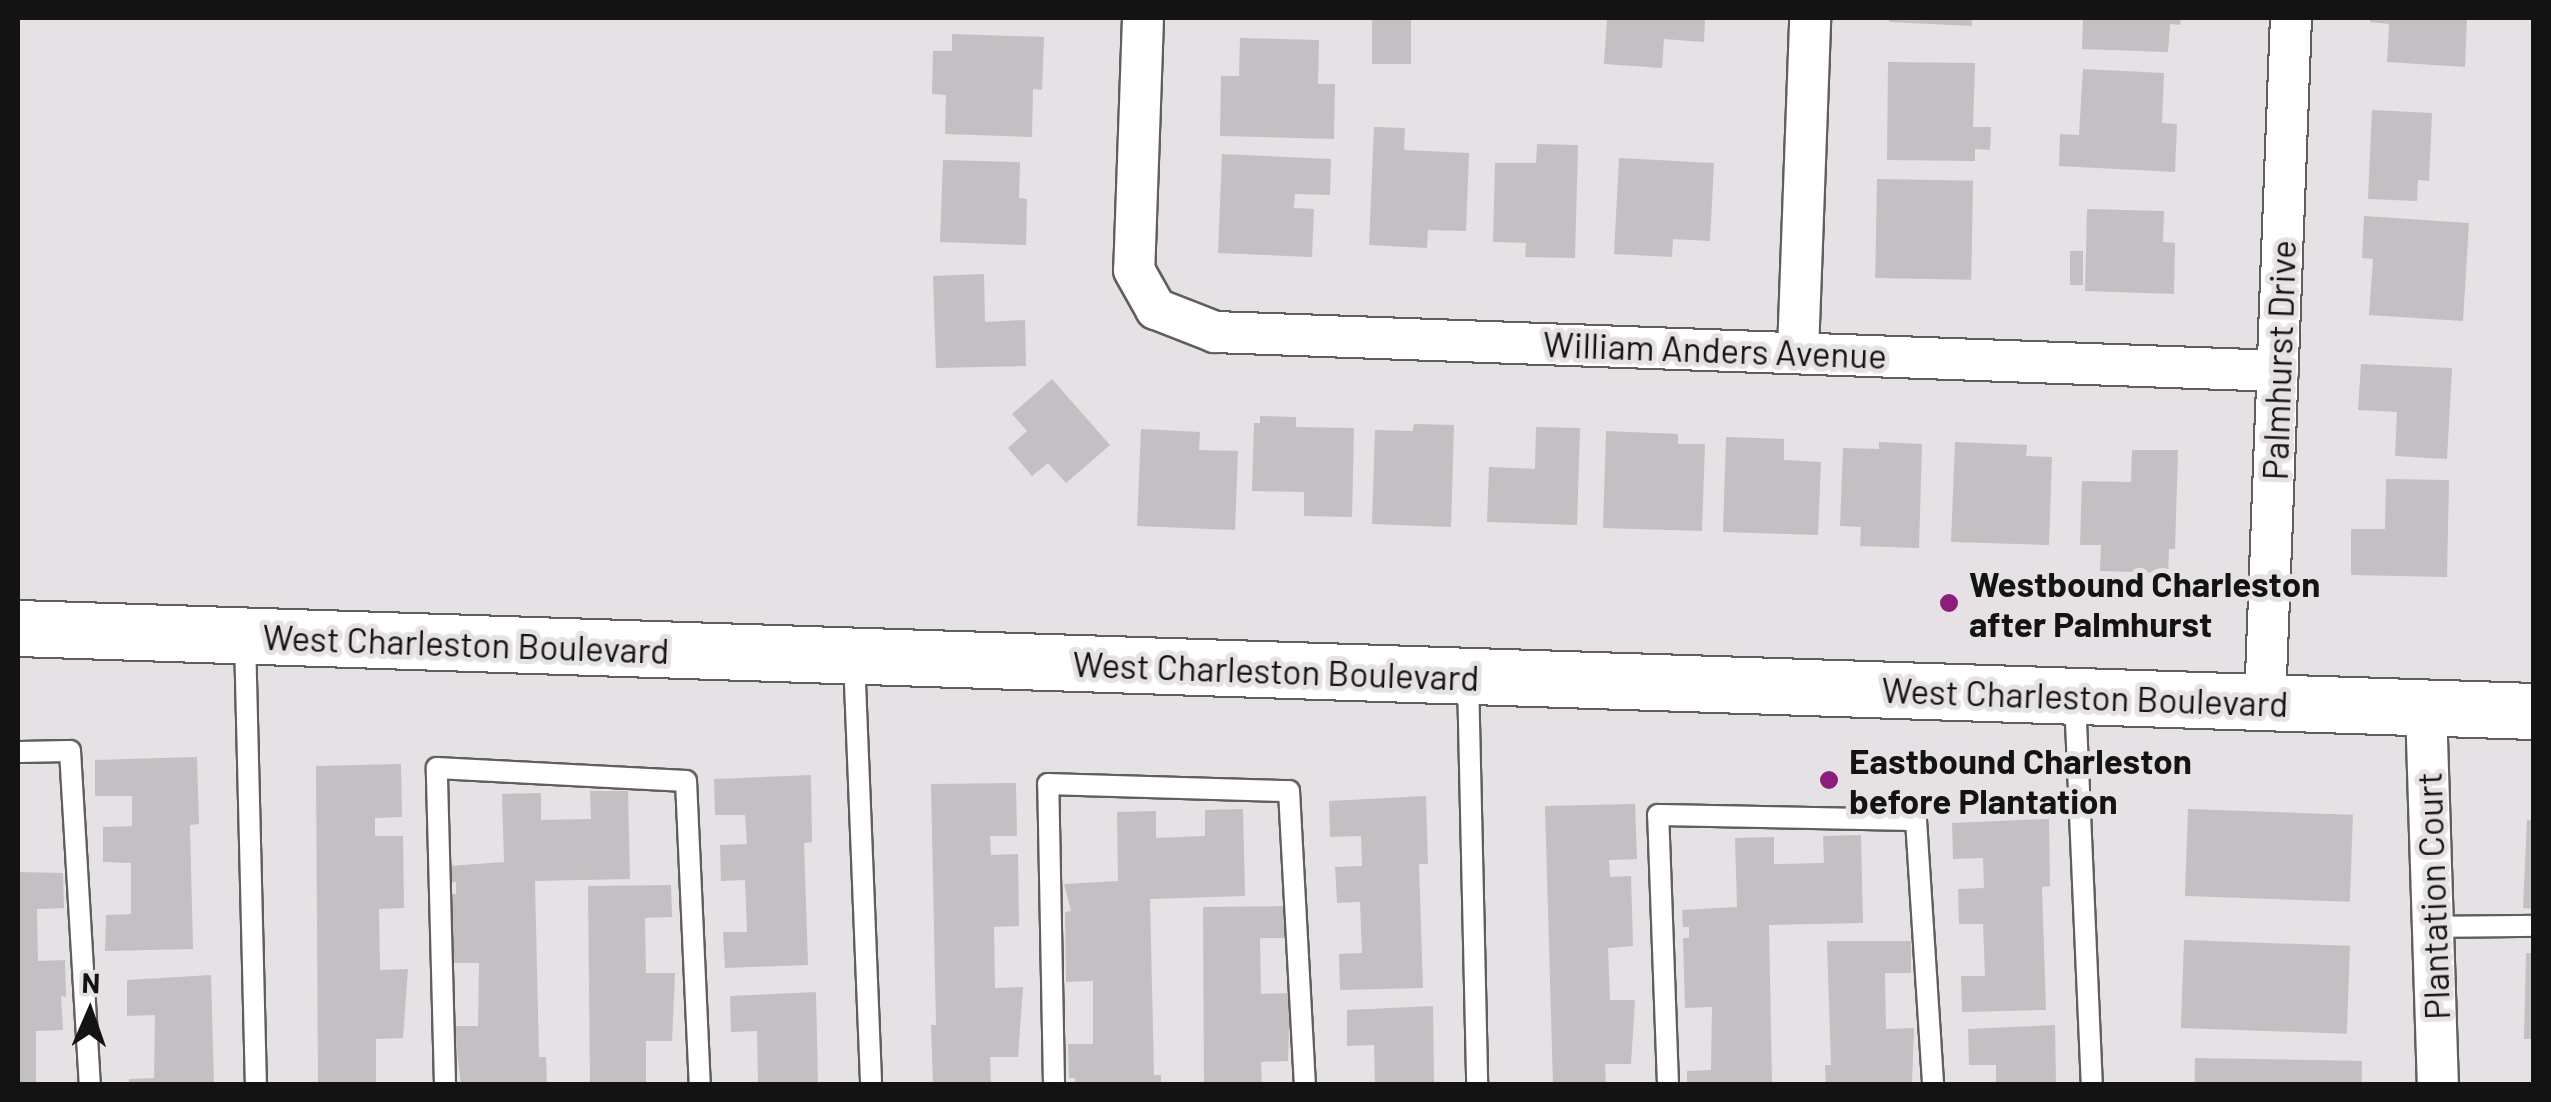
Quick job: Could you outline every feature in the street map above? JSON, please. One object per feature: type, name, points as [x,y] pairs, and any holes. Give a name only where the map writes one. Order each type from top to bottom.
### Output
[{"type":"main road","name":"West Charleston Boulevard","points":[[18,628],[2534,711]]},
{"type":"street","name":"William Anders Avenue","points":[[1143,18],[1134,270],[1156,309],[1215,332],[2278,372]]},
{"type":"street","points":[[1798,352],[1810,18]]},
{"type":"street","name":"Palmhurst Drive","points":[[2265,702],[2291,18]]},
{"type":"street","name":"Plantation Court","points":[[2426,708],[2438,1084]]},
{"type":"lane","points":[[245,636],[256,1084]]},
{"type":"lane","points":[[854,656],[871,1084]]},
{"type":"lane","points":[[1468,676],[1477,1084]]},
{"type":"lane","points":[[2074,696],[2092,1084]]},
{"type":"lane","points":[[18,752],[70,751],[90,1084]]},
{"type":"lane","points":[[445,1084],[437,768],[686,781],[700,1084]]},
{"type":"lane","points":[[1054,1084],[1048,784],[1289,791],[1305,1084]]},
{"type":"lane","points":[[1668,1084],[1658,815],[1916,820],[1933,1084]]},
{"type":"lane","points":[[2432,926],[2534,926]]},
{"type":"building","points":[[1372,18],[1411,18],[1411,64],[1372,64]]},
{"type":"building","points":[[1607,18],[1705,18],[1704,42],[1664,39],[1662,68],[1604,64]]},
{"type":"building","points":[[1890,18],[1972,18],[1972,26],[1889,22]]},
{"type":"building","points":[[2083,18],[2181,18],[2180,25],[2170,24],[2168,52],[2082,49]]},
{"type":"building","points":[[2370,18],[2467,18],[2465,67],[2387,62],[2389,24],[2370,22]]},
{"type":"building","points":[[952,34],[1044,37],[1042,90],[1033,89],[1032,137],[945,134],[946,95],[932,94],[933,51],[952,51]]},
{"type":"building","points":[[1240,38],[1319,40],[1318,84],[1335,84],[1334,139],[1220,136],[1221,76],[1239,76]]},
{"type":"building","points":[[1888,62],[1975,63],[1973,127],[1991,127],[1990,150],[1975,149],[1975,161],[1887,160]]},
{"type":"building","points":[[2083,69],[2164,73],[2162,123],[2177,124],[2175,172],[2059,166],[2060,134],[2079,135]]},
{"type":"building","points":[[2372,110],[2432,113],[2429,181],[2418,180],[2417,201],[2368,199]]},
{"type":"building","points":[[1374,127],[1405,128],[1404,150],[1469,153],[1466,231],[1428,230],[1427,248],[1369,245]]},
{"type":"building","points":[[1537,144],[1578,145],[1575,258],[1525,257],[1526,243],[1493,242],[1495,163],[1536,163]]},
{"type":"building","points":[[1222,154],[1331,159],[1330,195],[1295,194],[1294,208],[1314,209],[1312,257],[1218,253]]},
{"type":"building","points":[[1619,158],[1714,163],[1710,241],[1673,239],[1672,257],[1614,254]]},
{"type":"building","points":[[943,160],[1020,162],[1019,198],[1027,199],[1026,245],[940,242]]},
{"type":"building","points":[[1877,179],[1973,181],[1971,280],[1875,278]]},
{"type":"building","points":[[2087,209],[2164,211],[2163,242],[2175,243],[2174,294],[2085,291]]},
{"type":"building","points":[[2364,216],[2469,223],[2463,321],[2369,315],[2373,259],[2362,258]]},
{"type":"building","points":[[2070,251],[2083,251],[2083,285],[2070,285]]},
{"type":"building","points":[[984,274],[985,322],[1025,320],[1026,366],[936,368],[933,276]]},
{"type":"building","points":[[2361,364],[2452,368],[2447,459],[2395,456],[2397,412],[2358,410]]},
{"type":"building","points":[[1052,379],[1110,445],[1066,483],[1048,463],[1032,476],[1008,448],[1027,431],[1012,414]]},
{"type":"building","points":[[1260,416],[1296,417],[1296,427],[1354,428],[1352,517],[1304,516],[1304,492],[1252,491],[1254,423],[1260,423]]},
{"type":"building","points":[[1414,424],[1454,425],[1451,527],[1372,524],[1375,430],[1413,431]]},
{"type":"building","points":[[1536,427],[1580,428],[1577,525],[1487,522],[1489,467],[1535,469]]},
{"type":"building","points":[[1141,429],[1200,432],[1199,450],[1238,451],[1235,530],[1137,526]]},
{"type":"building","points":[[1606,431],[1678,434],[1678,444],[1705,444],[1702,531],[1603,528]]},
{"type":"building","points":[[1726,437],[1784,439],[1784,460],[1821,462],[1818,535],[1723,532]]},
{"type":"building","points":[[1879,442],[1922,444],[1919,548],[1860,546],[1861,527],[1840,526],[1843,448],[1879,449]]},
{"type":"building","points":[[1955,442],[2027,445],[2026,456],[2052,457],[2049,545],[1951,542]]},
{"type":"building","points":[[2132,450],[2178,450],[2175,549],[2169,549],[2168,573],[2100,571],[2101,545],[2080,545],[2082,481],[2131,482]]},
{"type":"building","points":[[2386,479],[2449,480],[2447,577],[2351,575],[2351,529],[2385,529]]},
{"type":"building","points":[[197,757],[199,824],[190,825],[193,949],[105,951],[106,915],[131,914],[131,863],[103,862],[103,827],[132,826],[132,796],[95,796],[95,760]]},
{"type":"building","points":[[401,764],[402,817],[375,818],[375,836],[403,836],[404,908],[379,909],[380,970],[408,969],[403,1038],[376,1039],[376,1084],[318,1084],[316,766]]},
{"type":"building","points":[[811,775],[812,842],[804,843],[808,965],[725,968],[723,932],[747,932],[745,880],[721,881],[720,845],[747,844],[745,815],[715,815],[714,779]]},
{"type":"building","points":[[1016,783],[1017,836],[990,836],[991,855],[1018,854],[1019,926],[994,927],[995,988],[1023,987],[1018,1057],[990,1057],[991,1084],[933,1084],[931,1025],[936,1025],[931,784]]},
{"type":"building","points":[[590,791],[628,791],[630,879],[535,881],[539,1057],[546,1057],[547,1084],[461,1084],[454,1026],[478,1026],[479,963],[452,963],[450,893],[456,894],[456,882],[450,882],[449,866],[504,862],[502,794],[541,793],[541,820],[591,819]]},
{"type":"building","points":[[1426,796],[1428,864],[1419,864],[1423,988],[1340,990],[1339,954],[1362,953],[1360,902],[1337,903],[1335,867],[1362,866],[1361,836],[1330,837],[1329,801]]},
{"type":"building","points":[[1635,804],[1637,859],[1609,860],[1610,877],[1631,876],[1633,946],[1608,948],[1610,1000],[1635,1000],[1631,1064],[1605,1064],[1606,1084],[1553,1084],[1545,806]]},
{"type":"building","points":[[1243,809],[1245,896],[1150,899],[1154,1075],[1161,1075],[1161,1084],[1075,1084],[1075,1078],[1069,1078],[1068,1044],[1093,1044],[1093,981],[1066,982],[1065,912],[1071,911],[1064,884],[1118,881],[1117,812],[1156,811],[1156,838],[1205,836],[1205,810]]},
{"type":"building","points":[[2188,809],[2353,815],[2350,902],[2185,896]]},
{"type":"building","points":[[2049,819],[2050,886],[2042,887],[2046,1010],[1962,1012],[1961,976],[1985,976],[1983,924],[1959,924],[1958,889],[1984,888],[1983,858],[1953,859],[1952,823]]},
{"type":"building","points":[[2527,820],[2534,821],[2534,909],[2523,908]]},
{"type":"building","points":[[1861,835],[1863,923],[1769,925],[1772,1084],[1687,1084],[1687,1071],[1711,1070],[1712,1007],[1685,1008],[1683,938],[1689,938],[1689,927],[1683,927],[1682,910],[1737,907],[1735,838],[1774,837],[1774,864],[1824,863],[1823,836]]},
{"type":"building","points":[[18,872],[63,873],[64,908],[37,909],[38,961],[65,960],[66,997],[61,996],[63,1030],[36,1031],[36,1084],[18,1084]]},
{"type":"building","points":[[671,885],[672,917],[645,918],[646,973],[675,973],[672,1041],[646,1041],[646,1084],[590,1084],[588,886]]},
{"type":"building","points":[[1287,906],[1287,938],[1260,938],[1261,994],[1290,993],[1288,1061],[1261,1062],[1262,1084],[1204,1084],[1203,907]]},
{"type":"building","points":[[2184,940],[2350,946],[2347,1034],[2181,1028]]},
{"type":"building","points":[[1827,941],[1911,941],[1911,973],[1885,973],[1886,1029],[1914,1028],[1912,1084],[1826,1084],[1825,1065],[1831,1065]]},
{"type":"building","points":[[2526,953],[2534,953],[2534,1039],[2524,1039]]},
{"type":"building","points":[[211,975],[214,1084],[129,1084],[129,1079],[154,1078],[155,1015],[127,1016],[127,980]]},
{"type":"building","points":[[816,992],[818,1084],[758,1084],[757,1031],[731,1032],[730,996]]},
{"type":"building","points":[[1433,1006],[1434,1084],[1375,1084],[1374,1045],[1347,1046],[1347,1010]]},
{"type":"building","points":[[2055,1025],[2056,1084],[1996,1084],[1996,1065],[1969,1065],[1968,1029]]},
{"type":"building","points":[[2195,1058],[2362,1061],[2362,1084],[2195,1084]]},
{"type":"place","name":"Westbound Charleston after Palmhurst","points":[[1949,603]]},
{"type":"place","name":"Eastbound Charleston before Plantation","points":[[1829,780]]}]
